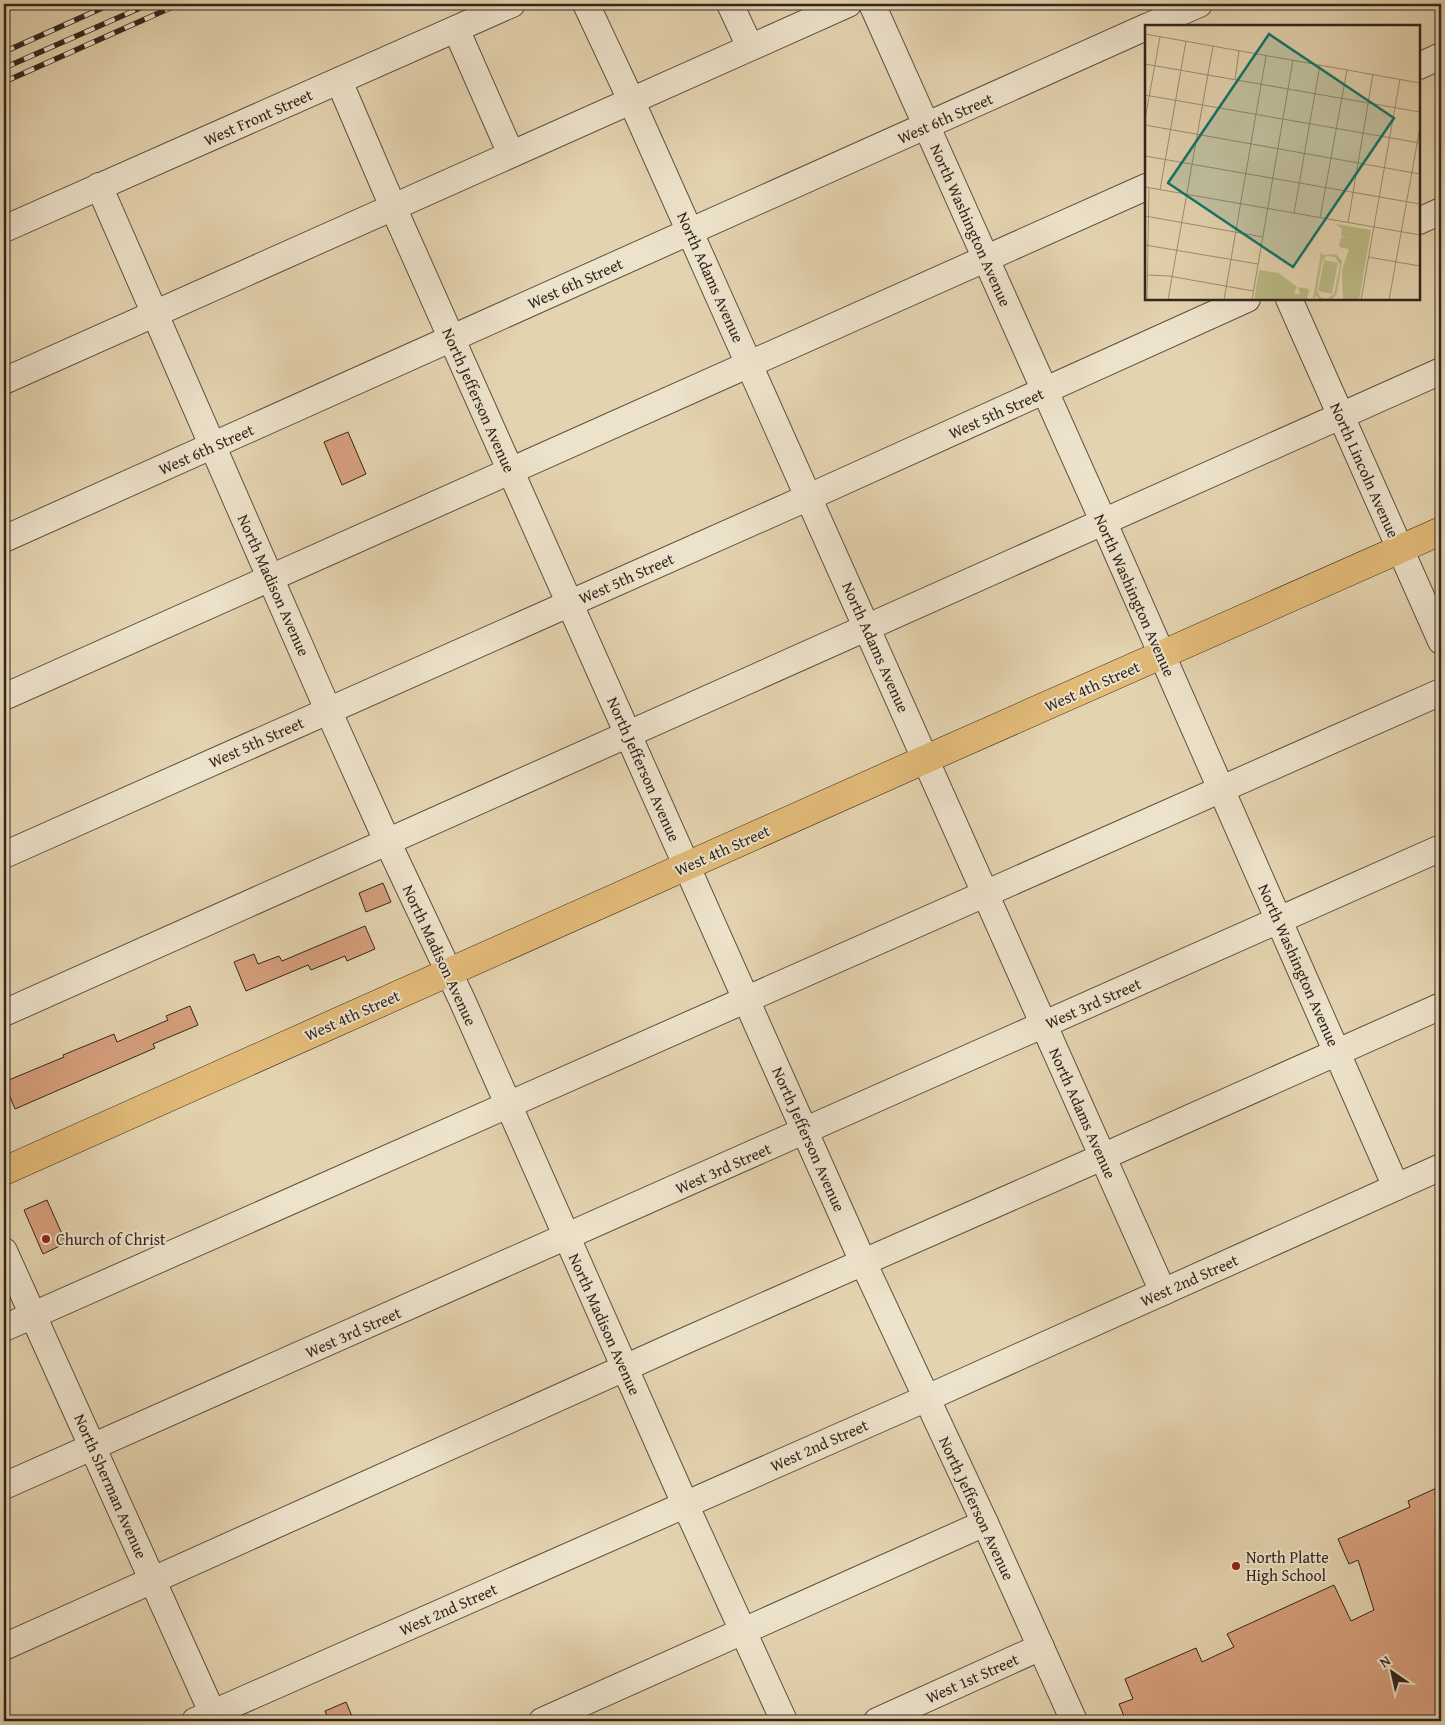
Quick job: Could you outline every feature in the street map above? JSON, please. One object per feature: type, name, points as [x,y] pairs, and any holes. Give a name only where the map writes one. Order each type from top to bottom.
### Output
[{"type":"main road","name":"West 4th Street","points":[[4,1171],[1441,531]]},
{"type":"street","name":"West Front Street","points":[[4,229],[512,4]]},
{"type":"street","name":"North Adams Avenue","points":[[586,4],[809,497],[1163,1292]]},
{"type":"street","points":[[730,4],[750,48]]},
{"type":"street","points":[[4,380],[848,4]]},
{"type":"street","name":"North Washington Avenue","points":[[872,4],[1104,523],[1396,1187]]},
{"type":"street","name":"West 6th Street","points":[[1157,21],[1199,4]]},
{"type":"street","name":"West 6th Street","points":[[4,540],[1145,26]]},
{"type":"street","points":[[456,29],[511,154]]},
{"type":"street","points":[[1420,66],[1441,56]]},
{"type":"street","name":"North Jefferson Avenue","points":[[339,81],[393,207],[863,1262],[985,1523],[1074,1721]]},
{"type":"street","name":"North Madison Avenue","points":[[99,186],[328,710],[509,1104],[685,1504],[784,1721]]},
{"type":"street","points":[[4,697],[1145,188]]},
{"type":"street","points":[[1420,222],[1441,211]]},
{"type":"street","name":"West 5th Street","points":[[4,855],[809,497],[1245,300]]},
{"type":"street","name":"North Lincoln Avenue","points":[[1289,300],[1441,641]]},
{"type":"street","points":[[4,1013],[1441,372]]},
{"type":"street","points":[[4,1328],[1441,692]]},
{"type":"street","name":"West 3rd Street","points":[[4,1486],[1441,848]]},
{"type":"street","points":[[4,1647],[625,1368],[1102,1156],[1207,1112],[1441,1006]]},
{"type":"street","name":"West 2nd Street","points":[[208,1719],[1441,1167]]},
{"type":"street","name":"North Sherman Avenue","points":[[4,1251],[154,1580],[208,1719]]},
{"type":"street","points":[[542,1721],[985,1523]]},
{"type":"street","name":"West 1st Street","points":[[877,1721],[1041,1647]]},
{"type":"building","points":[[348,432],[366,474],[342,485],[324,442]]},
{"type":"building","points":[[383,883],[391,902],[366,912],[359,893]]},
{"type":"building","points":[[365,926],[375,949],[347,961],[345,956],[311,970],[308,965],[246,991],[234,962],[254,954],[258,964],[279,956],[282,961]]},
{"type":"building","points":[[190,1006],[198,1025],[153,1044],[155,1048],[15,1109],[4,1082],[114,1034],[117,1042],[168,1020],[166,1016]]},
{"type":"building","points":[[47,1200],[66,1243],[43,1254],[24,1210]]},
{"type":"building","points":[[1441,1486],[1441,1721],[1126,1721],[1119,1704],[1133,1699],[1125,1679],[1196,1648],[1202,1662],[1234,1647],[1227,1634],[1334,1585],[1351,1621],[1374,1610],[1358,1560],[1349,1564],[1338,1539],[1410,1507],[1408,1501]]},
{"type":"building","points":[[346,1702],[354,1721],[329,1721],[325,1711]]},
{"type":"railway","points":[[4,52],[111,4]]},
{"type":"railway","points":[[4,68],[149,4]]},
{"type":"railway","points":[[4,82],[179,4]]},
{"type":"place","name":"Church of Christ","points":[[46,1239]]},
{"type":"place","name":"North Platte High School","points":[[1236,1566]]}]
